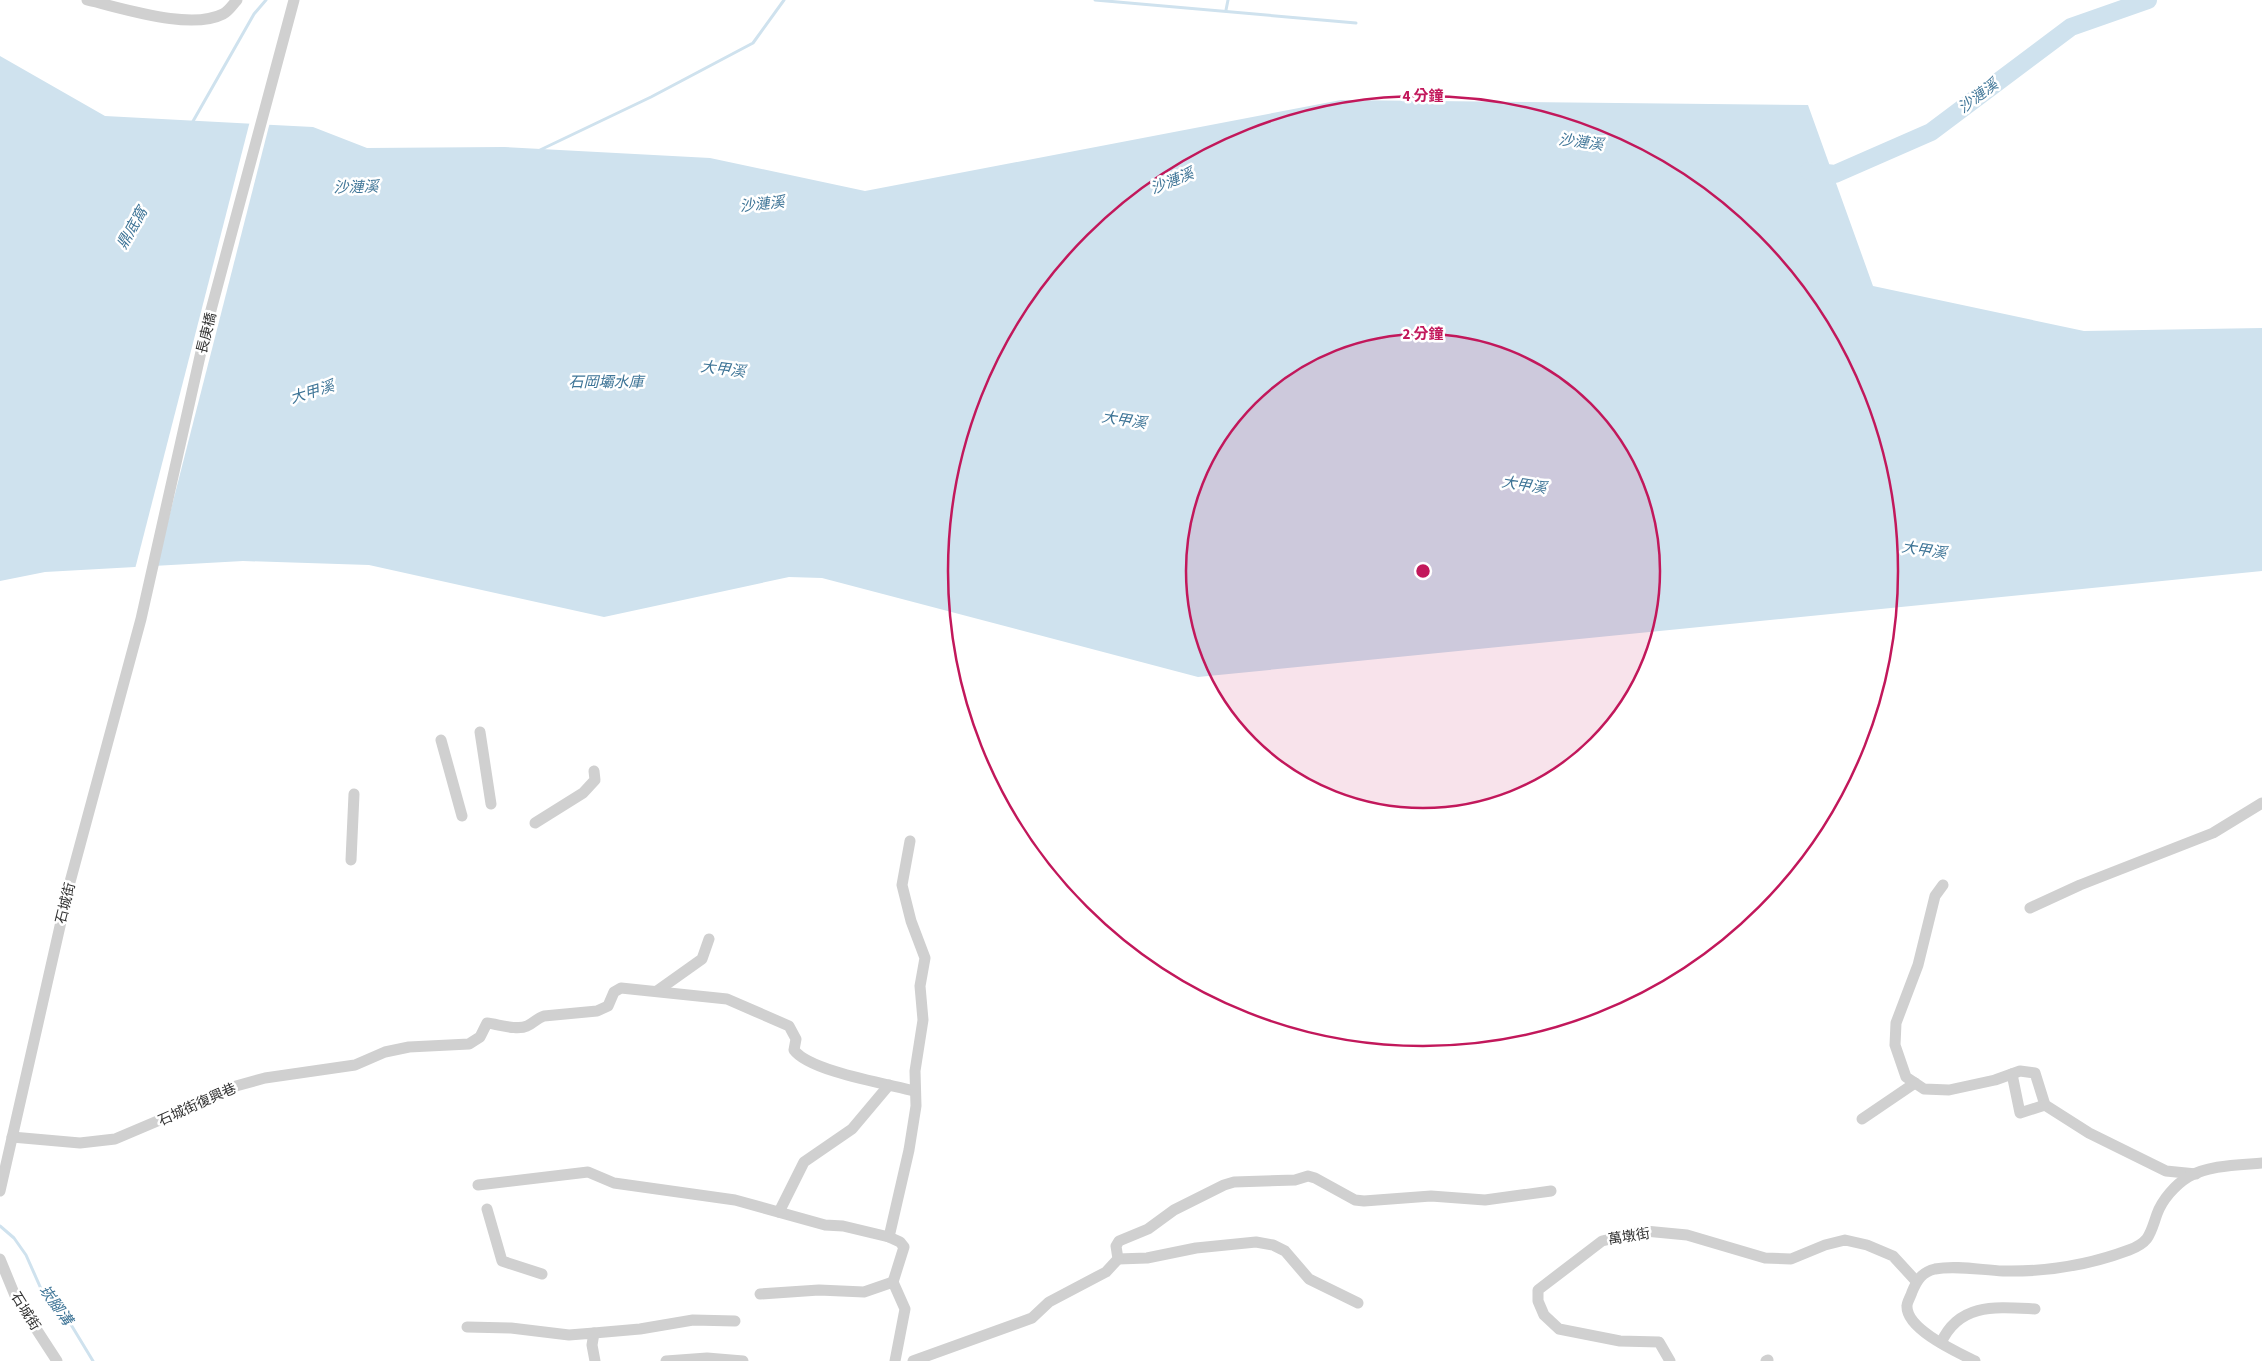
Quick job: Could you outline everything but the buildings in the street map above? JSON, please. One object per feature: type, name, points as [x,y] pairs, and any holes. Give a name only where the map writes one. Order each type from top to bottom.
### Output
[{"type":"street","points":[[87,0],[183,21],[206,19],[225,13],[237,0]]},
{"type":"street","name":"長庚橋","points":[[141,619],[208,325],[294,0]]},
{"type":"street","name":"石城街","points":[[0,1191],[70,882],[141,619]]},
{"type":"street","points":[[480,732],[491,804]]},
{"type":"street","points":[[441,740],[462,816]]},
{"type":"street","points":[[535,823],[583,793],[595,780],[594,771]]},
{"type":"street","points":[[351,860],[354,794]]},
{"type":"street","points":[[2030,908],[2080,886],[2214,834],[2262,803]]},
{"type":"street","points":[[889,1237],[909,1150],[916,1106],[914,1091],[923,1020],[920,986],[925,958],[911,921],[902,885],[910,842]]},
{"type":"street","points":[[1943,885],[1936,896],[1918,965],[1896,1023],[1895,1045],[1906,1077],[1924,1089],[1949,1090],[2020,1071],[2035,1073],[2045,1105],[2089,1133],[2166,1171],[2196,1174]]},
{"type":"street","points":[[657,991],[702,959],[709,939]]},
{"type":"street","name":"石城街復興巷","points":[[12,1137],[80,1143],[115,1140],[236,1086],[265,1078],[356,1065],[385,1052],[409,1047],[475,1042],[487,1023],[519,1028],[526,1027],[544,1016],[603,1009],[612,1002],[614,992],[621,988],[657,991]]},
{"type":"street","points":[[657,991],[727,999],[762,1012],[789,1026],[796,1039],[794,1050],[802,1059],[846,1076],[914,1091]]},
{"type":"street","points":[[2012,1074],[2020,1113],[2045,1105]]},
{"type":"street","points":[[1862,1119],[1915,1084]]},
{"type":"street","points":[[779,1212],[804,1162],[852,1129],[889,1085]]},
{"type":"street","points":[[1975,1361],[1941,1343],[1911,1320],[1907,1306],[1916,1281],[1923,1274],[1935,1269],[2028,1271],[2068,1267],[2130,1250],[2144,1244],[2154,1227],[2157,1214],[2172,1190],[2188,1177],[2235,1166],[2262,1163]]},
{"type":"street","points":[[478,1186],[588,1172],[614,1183],[735,1200],[825,1224],[889,1237],[900,1242],[904,1247],[893,1282],[905,1309],[895,1361]]},
{"type":"street","points":[[1118,1259],[1116,1246],[1119,1241],[1148,1229],[1174,1210],[1229,1183],[1295,1180],[1308,1176],[1355,1200],[1364,1201],[1431,1196],[1485,1200],[1551,1191]]},
{"type":"street","points":[[486,1209],[502,1260],[542,1274]]},
{"type":"street","name":"萬墩街","points":[[1670,1361],[1659,1342],[1620,1341],[1559,1329],[1544,1315],[1538,1300],[1538,1290],[1602,1240],[1645,1231],[1686,1236],[1765,1258],[1791,1259],[1825,1245],[1845,1240],[1867,1245],[1893,1256],[1916,1281]]},
{"type":"street","points":[[913,1361],[1032,1318],[1049,1302],[1106,1272],[1118,1259],[1147,1258],[1196,1248],[1256,1242],[1273,1245],[1285,1251],[1309,1279],[1358,1303]]},
{"type":"street","name":"石城街","points":[[0,1259],[16,1298],[57,1361]]},
{"type":"street","points":[[760,1294],[818,1290],[864,1292],[893,1282]]},
{"type":"street","points":[[1941,1343],[1952,1326],[1970,1313],[1985,1308],[2034,1309]]},
{"type":"street","points":[[467,1327],[511,1328],[569,1335],[640,1329],[693,1320],[735,1321]]},
{"type":"street","points":[[594,1333],[592,1345],[595,1361]]},
{"type":"street","points":[[666,1361],[707,1358],[743,1361]]},
{"type":"water","points":[[0,56],[105,116],[313,127],[367,148],[504,147],[710,158],[865,191],[1341,100],[1808,105],[1873,286],[2084,331],[2262,328],[2262,571],[1198,677],[822,578],[789,577],[604,617],[369,565],[243,561],[45,572],[0,581]]},
{"type":"pier","points":[[250,121],[270,122],[156,568],[135,569]]},
{"type":"waterway","name":"鼎底窩","points":[[192,123],[254,14],[266,0]]},
{"type":"waterway","points":[[540,150],[651,97],[753,43],[784,0]]},
{"type":"waterway","points":[[1095,0],[1356,23]]},
{"type":"waterway","points":[[1226,10],[1228,0]]},
{"type":"waterway","name":"沙漣溪","points":[[1809,171],[1835,174],[1931,132],[2071,27],[2148,0]]},
{"type":"waterway","name":"崁腳溝","points":[[0,1226],[14,1238],[26,1255],[42,1291],[70,1323],[93,1361]]},
{"type":"water label","name":"大甲溪","points":[[723,369]]},
{"type":"water label","name":"石岡壩水庫","points":[[606,382]]},
{"type":"water label","name":"大甲溪","points":[[312,392]]},
{"type":"water label","name":"大甲溪","points":[[1124,420]]},
{"type":"water label","name":"大甲溪","points":[[1524,485]]},
{"type":"water label","name":"大甲溪","points":[[1924,550]]}]
